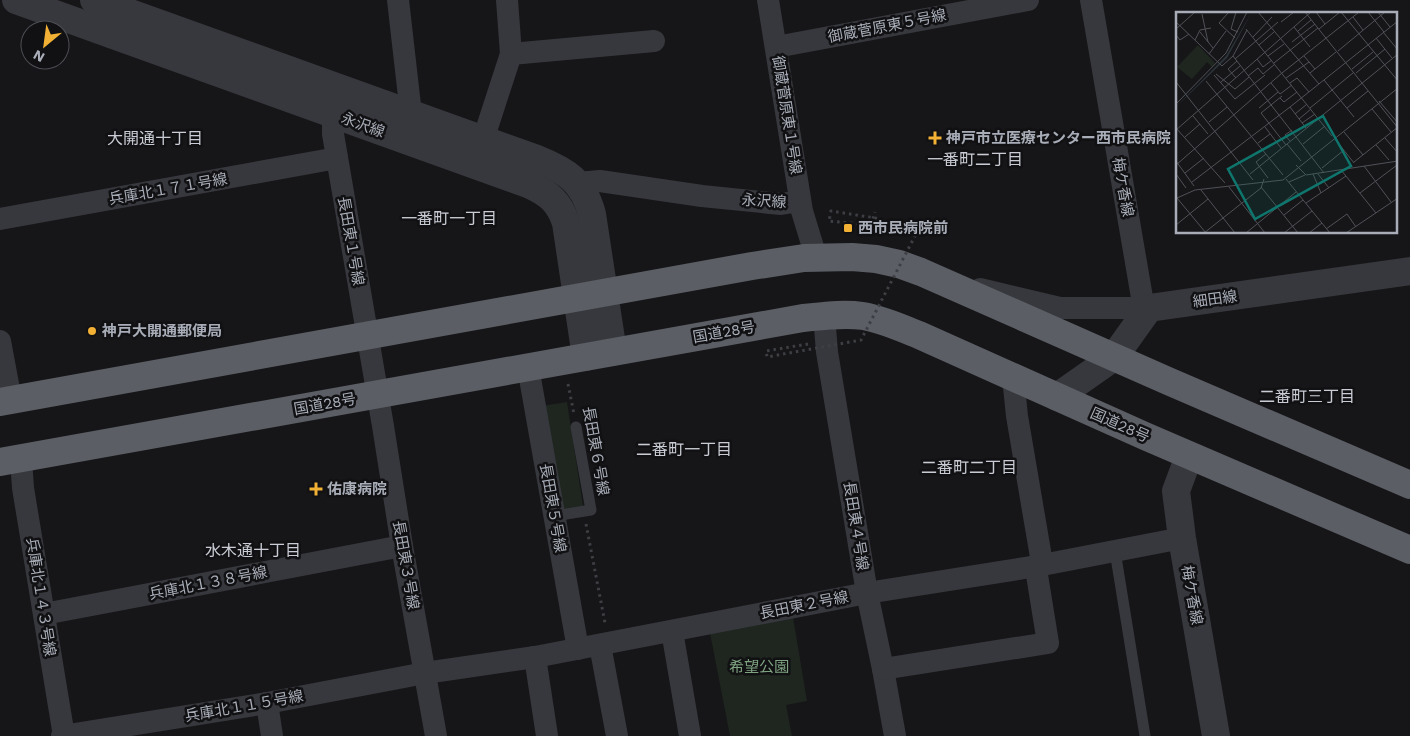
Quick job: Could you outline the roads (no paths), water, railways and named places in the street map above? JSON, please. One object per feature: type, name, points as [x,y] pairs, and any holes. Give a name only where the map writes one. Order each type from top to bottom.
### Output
[{"type":"highway","points":[[5,401],[752,266],[816,258],[852,257],[876,259],[899,264],[943,280],[1168,382],[1410,485]]},
{"type":"highway","name":"国道28号","points":[[10,460],[803,318],[824,315],[863,316],[919,335],[1189,456],[1410,550]]},
{"type":"street","name":"永沢線","points":[[16,0],[338,102],[411,114],[560,168],[578,183],[584,192],[592,214],[613,352]]},
{"type":"street","name":"永沢線","points":[[94,0],[131,7],[338,102],[528,184],[549,195],[561,208],[566,223],[577,298],[575,359]]},
{"type":"street","points":[[398,0],[411,114]]},
{"type":"street","points":[[483,140],[511,54],[507,0]]},
{"type":"street","name":"御蔵菅原東１号線","points":[[768,0],[800,201],[816,258]]},
{"type":"street","name":"御蔵菅原東５号線","points":[[776,47],[1028,0]]},
{"type":"street","name":"梅ケ香線","points":[[1091,0],[1146,310]]},
{"type":"street","points":[[511,54],[654,41]]},
{"type":"street","name":"長田東１号線","points":[[338,102],[332,131],[377,394]]},
{"type":"street","name":"兵庫北１７１号線","points":[[0,219],[336,158]]},
{"type":"street","name":"永沢線","points":[[578,183],[600,181],[702,196],[781,204],[800,201]]},
{"type":"street","name":"細田線","points":[[1146,310],[1410,271]]},
{"type":"street","points":[[943,280],[1060,308],[1146,310]]},
{"type":"street","points":[[1057,397],[1114,357],[1146,310]]},
{"type":"street","name":"長田東４号線","points":[[824,315],[827,352],[868,593],[895,736]]},
{"type":"street","points":[[0,341],[5,401]]},
{"type":"street","name":"長田東５号線","points":[[528,367],[578,649]]},
{"type":"street","points":[[883,669],[1048,643],[1037,575],[1037,566],[1041,557],[1017,416],[1013,377]]},
{"type":"street","name":"長田東３号線","points":[[377,394],[436,736]]},
{"type":"street","name":"梅ケ香線","points":[[1189,456],[1176,491],[1182,538],[1216,736]]},
{"type":"street","name":"兵庫北１４３号線","points":[[10,460],[23,488],[63,736]]},
{"type":"street","name":"長田東２号線","points":[[426,673],[535,657],[868,593],[1037,566],[1182,538]]},
{"type":"street","name":"兵庫北１３８号線","points":[[44,614],[402,546]]},
{"type":"street","points":[[672,630],[690,736]]},
{"type":"street","points":[[604,644],[616,736]]},
{"type":"street","points":[[535,657],[547,736]]},
{"type":"street","name":"兵庫北１１５号線","points":[[63,736],[267,703],[426,673]]},
{"type":"street","points":[[267,703],[272,736]]},
{"type":"lane","name":"長田東６号線","points":[[554,516],[591,510],[576,427]]},
{"type":"lane","points":[[1115,551],[1144,736]]},
{"type":"place","name":"神戸市立医療センター西市民病院","points":[[935,138]]},
{"type":"place","name":"西市民病院前","points":[[848,228]]},
{"type":"place","name":"神戸大開通郵便局","points":[[92,331]]},
{"type":"place","name":"佑康病院","points":[[316,489]]},
{"type":"district","name":"大開通十丁目","points":[[155,138]]},
{"type":"district","name":"一番町二丁目","points":[[975,159]]},
{"type":"district","name":"一番町一丁目","points":[[449,218]]},
{"type":"district","name":"二番町三丁目","points":[[1307,396]]},
{"type":"district","name":"二番町一丁目","points":[[684,449]]},
{"type":"district","name":"二番町二丁目","points":[[969,467]]},
{"type":"district","name":"水木通十丁目","points":[[253,550]]},
{"type":"park label","name":"希望公園","points":[[759,667]]}]
